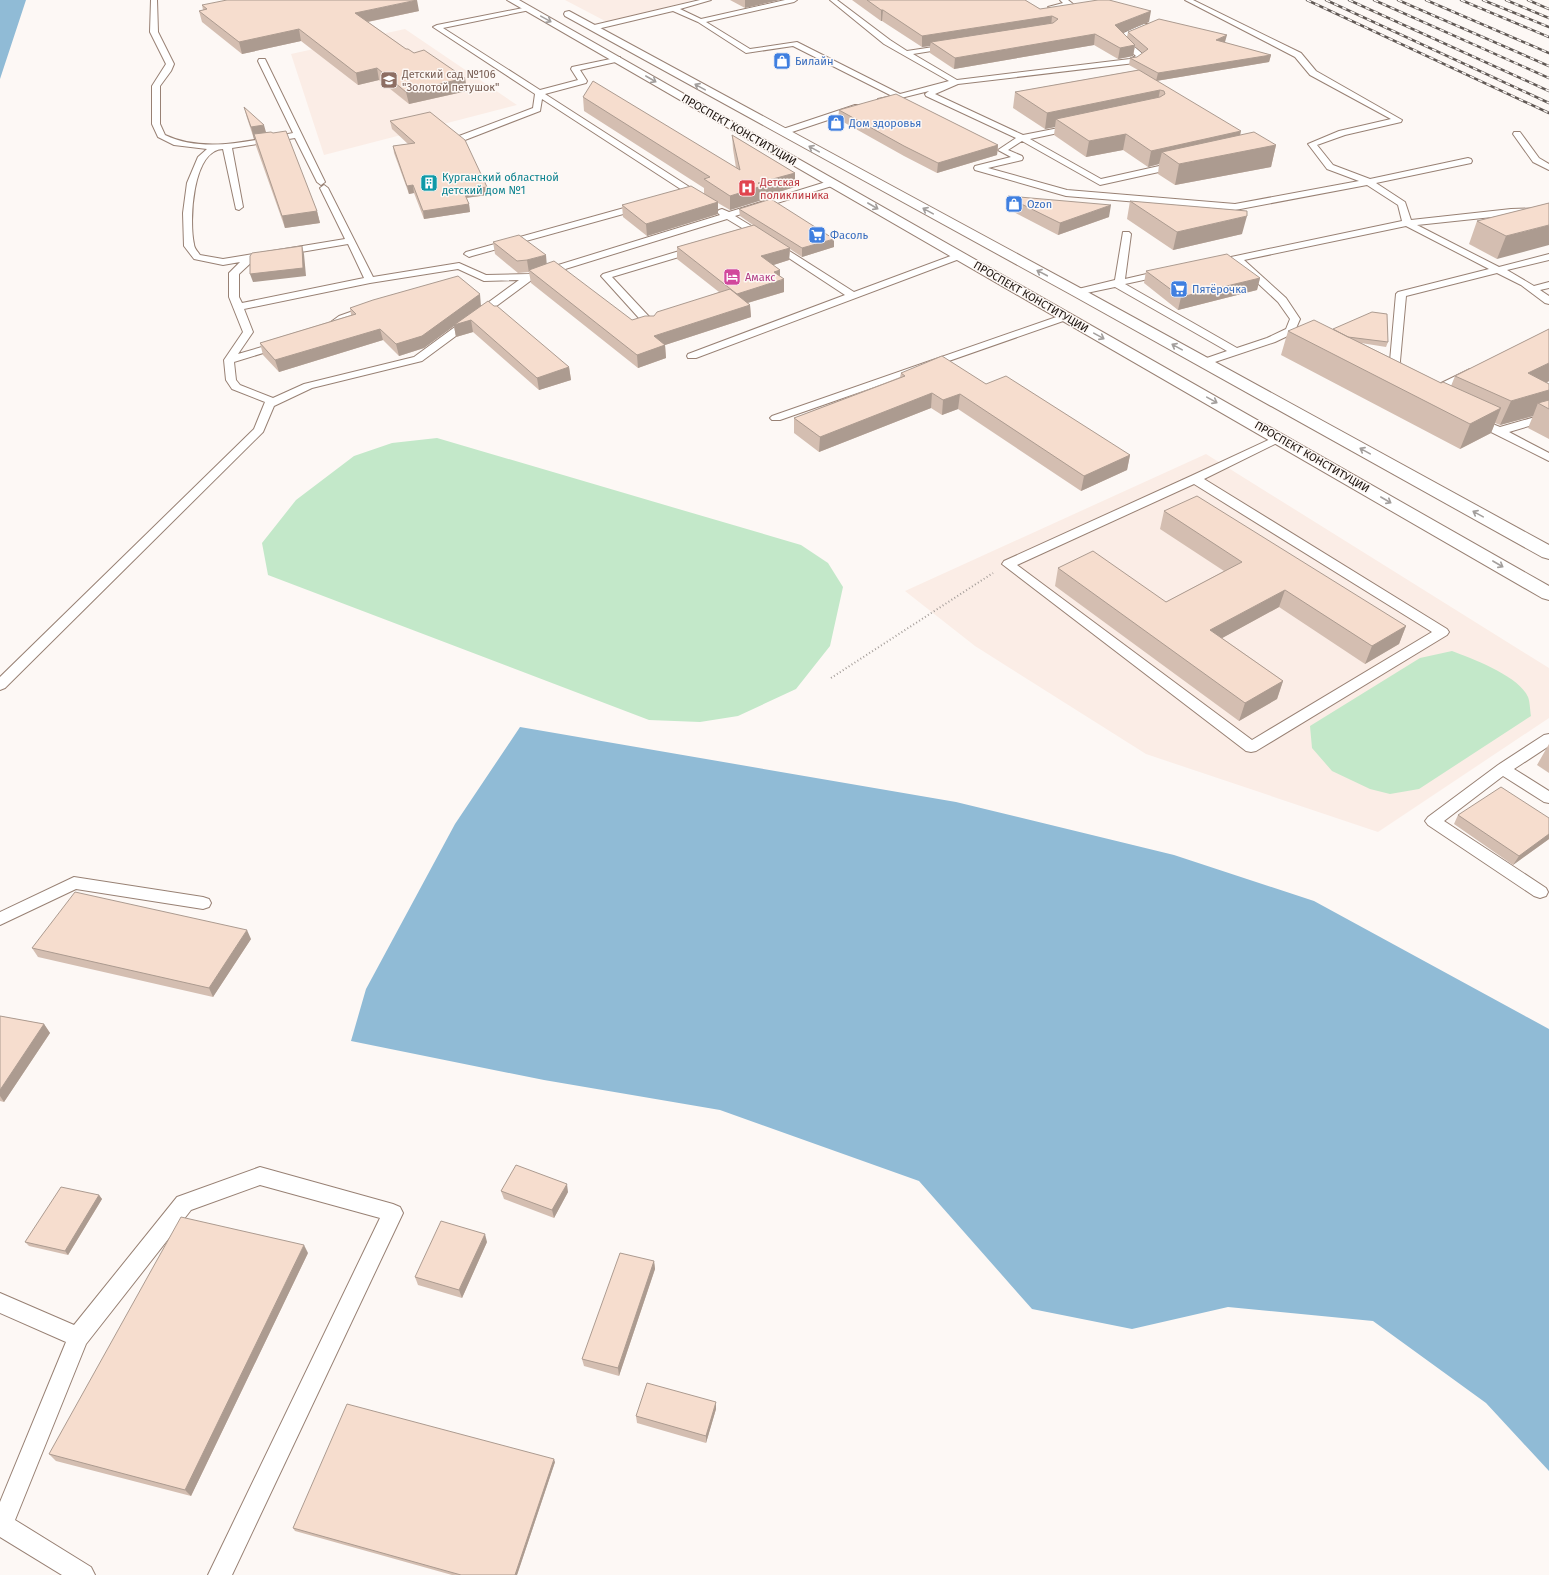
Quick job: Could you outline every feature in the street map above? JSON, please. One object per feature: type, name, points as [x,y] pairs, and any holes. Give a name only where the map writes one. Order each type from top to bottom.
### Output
[{"type":"main road","name":"ПРОСПЕКТ КОНСТИТУЦИИ","points":[[512,0],[1549,594]]},
{"type":"main road","name":"ПРОСПЕКТ КОНСТИТУЦИИ","points":[[561,10],[1205,362],[1549,553]]},
{"type":"main road","points":[[617,59],[640,53]]},
{"type":"main road","points":[[852,194],[880,185]]},
{"type":"main road","points":[[1043,304],[1077,292]]},
{"type":"lane","points":[[154,0],[154,32],[170,64],[167,71],[156,86],[156,124],[162,136],[177,144],[206,147],[227,146],[298,135]]},
{"type":"lane","points":[[593,28],[708,0]]},
{"type":"lane","points":[[700,22],[794,0]]},
{"type":"lane","points":[[1051,7],[1070,4],[1063,0]]},
{"type":"lane","points":[[1188,0],[1298,55],[1313,73],[1398,120],[1342,133],[1312,144],[1330,167],[1369,182],[1402,204],[1407,222],[1499,270],[1532,289],[1549,301]]},
{"type":"lane","points":[[835,1],[849,1]]},
{"type":"lane","points":[[835,1],[887,42],[956,82]]},
{"type":"lane","points":[[673,8],[749,51],[794,44],[899,96]]},
{"type":"lane","points":[[528,9],[437,27],[853,296]]},
{"type":"lane","points":[[783,132],[868,104],[956,82],[1132,60],[1141,56],[1119,37],[1152,24]]},
{"type":"lane","points":[[906,53],[959,44]]},
{"type":"lane","points":[[539,93],[583,81],[575,69],[617,59]]},
{"type":"lane","points":[[262,61],[370,280]]},
{"type":"lane","points":[[956,82],[930,94],[1022,138],[1100,182],[1189,162]]},
{"type":"lane","points":[[462,138],[537,109],[539,93]]},
{"type":"lane","points":[[1082,125],[1022,138],[1002,150],[1019,158],[978,168],[1066,193],[1235,207],[1369,182],[1468,161]]},
{"type":"lane","points":[[1517,134],[1536,160],[1549,167]]},
{"type":"lane","points":[[217,146],[202,157],[191,183],[188,213],[189,246],[197,257],[223,262],[351,241]]},
{"type":"lane","points":[[227,146],[240,207]]},
{"type":"lane","points":[[238,307],[370,280],[459,266],[484,278],[530,277],[832,183]]},
{"type":"lane","points":[[676,196],[692,192]]},
{"type":"lane","points":[[469,254],[653,203]]},
{"type":"lane","points":[[1205,265],[1407,222],[1511,212],[1549,211]]},
{"type":"lane","points":[[732,238],[755,232]]},
{"type":"lane","points":[[1118,283],[1126,234]]},
{"type":"lane","points":[[651,325],[606,276],[703,247]]},
{"type":"lane","points":[[692,356],[959,256]]},
{"type":"lane","points":[[1403,383],[1397,379],[1395,360],[1401,294],[1549,257]]},
{"type":"lane","points":[[251,258],[234,273],[234,297],[248,332],[229,360],[231,380],[236,388],[273,402]]},
{"type":"lane","points":[[1205,362],[1271,340],[1290,330],[1295,319],[1282,300],[1236,258]]},
{"type":"lane","points":[[1077,292],[1174,271]]},
{"type":"lane","points":[[465,281],[480,277]]},
{"type":"lane","points":[[0,685],[259,430],[269,404],[308,386],[418,359],[530,277]]},
{"type":"lane","points":[[1118,283],[1236,352]]},
{"type":"lane","points":[[1532,289],[1549,285]]},
{"type":"lane","points":[[316,333],[324,331],[343,318],[377,306]]},
{"type":"lane","points":[[776,418],[1065,317]]},
{"type":"lane","points":[[229,360],[294,340]]},
{"type":"lane","points":[[1437,402],[1419,394],[1477,369]]},
{"type":"lane","points":[[1464,415],[1499,431],[1549,458]]},
{"type":"lane","points":[[1499,431],[1549,416]]},
{"type":"lane","points":[[1195,479],[1442,632],[1252,747],[1008,564],[1195,479],[1279,438]]},
{"type":"lane","points":[[1546,892],[1433,821],[1503,769],[1549,739]]},
{"type":"lane","points":[[1503,769],[1549,798]]},
{"type":"lane","points":[[0,919],[74,883],[203,903]]},
{"type":"lane","points":[[83,1575],[1,1525],[78,1337],[184,1203],[260,1176],[394,1213],[220,1575]]},
{"type":"lane","points":[[0,1303],[78,1337]]},
{"type":"path","points":[[831,678],[1008,564]]},
{"type":"shaded area","points":[[565,0],[694,0],[607,22]]},
{"type":"shaded area","name":"Детский сад №106 \"Золотой петушок\"","points":[[405,29],[517,105],[324,155],[291,54]]},
{"type":"shaded area","points":[[1206,454],[1549,668],[1549,718],[1378,832],[1146,754],[975,646],[905,591]]},
{"type":"green space","points":[[437,438],[801,545],[828,563],[843,587],[830,646],[796,689],[738,716],[700,722],[649,720],[268,575],[262,543],[296,500],[354,456],[392,443]]},
{"type":"green space","points":[[1452,651],[1494,669],[1506,675],[1515,682],[1523,689],[1528,697],[1531,716],[1419,789],[1390,794],[1370,789],[1332,771],[1312,748],[1310,726],[1420,658]]},
{"type":"water","points":[[0,0],[26,0],[0,79]]},
{"type":"water","points":[[520,727],[956,802],[1174,855],[1314,901],[1549,1029],[1549,1471],[1486,1403],[1373,1321],[1228,1307],[1132,1329],[1032,1309],[919,1181],[720,1110],[544,1080],[351,1041],[366,989],[455,824]]},
{"type":"building","points":[[227,0],[417,0],[355,13],[406,49],[414,53],[424,50],[465,78],[406,92],[377,68],[356,73],[299,29],[239,42],[199,11],[207,9],[202,5]]},
{"type":"building","points":[[867,0],[1025,0],[1040,9],[1098,0],[1109,0],[1151,11],[1115,25],[1135,45],[1120,48],[1095,34],[955,58],[931,42],[1053,23],[1058,19],[1052,16],[922,36]]},
{"type":"building","points":[[1159,19],[1227,35],[1216,40],[1271,55],[1158,73],[1130,58],[1137,57],[1148,49],[1128,32]]},
{"type":"building","points":[[1139,70],[1241,131],[1151,151],[1126,134],[1089,141],[1056,119],[1160,97],[1165,94],[1164,91],[1160,90],[1047,113],[1015,92]]},
{"type":"building","points":[[593,81],[740,170],[732,135],[795,173],[758,183],[762,186],[730,196],[704,179],[710,177],[583,97]]},
{"type":"building","points":[[896,94],[998,145],[938,163],[839,110]]},
{"type":"building","points":[[244,107],[264,125],[251,127]]},
{"type":"building","points":[[430,112],[465,140],[487,187],[463,190],[469,204],[423,211],[413,185],[407,186],[393,146],[415,143],[390,121]]},
{"type":"building","points":[[286,131],[317,211],[282,216],[254,134]]},
{"type":"building","points":[[1254,132],[1276,145],[1179,164],[1162,152]]},
{"type":"building","points":[[691,186],[718,202],[646,224],[622,205]]},
{"type":"building","points":[[1007,197],[1111,205],[1060,223]]},
{"type":"building","points":[[771,199],[834,239],[802,248],[739,209]]},
{"type":"building","points":[[1130,201],[1247,211],[1247,216],[1177,232]]},
{"type":"building","points":[[1549,203],[1549,225],[1506,236],[1477,221]]},
{"type":"building","points":[[754,225],[790,248],[761,256],[780,270],[774,272],[784,279],[737,294],[677,247]]},
{"type":"building","points":[[519,235],[546,255],[517,261],[493,242]]},
{"type":"building","points":[[302,246],[303,268],[250,274],[250,256],[252,253]]},
{"type":"building","points":[[1227,254],[1260,278],[1181,297],[1146,271]]},
{"type":"building","points":[[554,261],[632,320],[645,316],[654,316],[657,312],[730,289],[750,305],[654,336],[665,345],[637,355],[529,270]]},
{"type":"building","points":[[458,276],[480,294],[422,336],[396,344],[380,329],[275,360],[260,343],[356,314],[350,308],[373,300]]},
{"type":"building","points":[[488,301],[494,306],[497,306],[569,367],[537,378],[471,320],[454,325]]},
{"type":"building","points":[[1372,312],[1387,314],[1388,342],[1348,337],[1333,329]]},
{"type":"building","points":[[1314,320],[1441,383],[1443,382],[1501,408],[1470,424],[1288,331]]},
{"type":"building","points":[[1549,329],[1549,363],[1528,373],[1549,384],[1549,390],[1511,401],[1455,376]]},
{"type":"building","points":[[942,356],[986,384],[1006,376],[1130,455],[1084,476],[960,394],[943,400],[932,393],[820,437],[794,418],[905,376],[901,373]]},
{"type":"building","points":[[1549,400],[1549,409],[1538,403]]},
{"type":"building","points":[[1197,496],[1406,626],[1372,646],[1285,590],[1210,630],[1283,681],[1245,703],[1058,568],[1093,551],[1166,602],[1242,562],[1164,511]]},
{"type":"building","points":[[1501,787],[1549,818],[1549,834],[1519,856],[1458,815]]},
{"type":"building","points":[[75,892],[247,930],[209,988],[32,948]]},
{"type":"building","points":[[0,1016],[44,1024],[0,1090]]},
{"type":"building","points":[[516,1165],[567,1184],[552,1210],[501,1191]]},
{"type":"building","points":[[61,1187],[99,1195],[65,1251],[25,1242]]},
{"type":"building","points":[[181,1217],[304,1245],[185,1490],[49,1454]]},
{"type":"building","points":[[441,1221],[485,1234],[459,1290],[415,1277]]},
{"type":"building","points":[[620,1253],[654,1261],[618,1368],[582,1359]]},
{"type":"building","points":[[647,1383],[716,1402],[706,1436],[636,1416]]},
{"type":"building","points":[[347,1404],[554,1459],[515,1575],[461,1575],[293,1528]]},
{"type":"railway","points":[[1307,0],[1549,113]]},
{"type":"railway","points":[[1326,0],[1549,103]]},
{"type":"railway","points":[[1349,0],[1549,91]]},
{"type":"railway","points":[[1374,0],[1549,78]]},
{"type":"railway","points":[[1398,0],[1549,66]]},
{"type":"railway","points":[[1426,0],[1549,53]]},
{"type":"railway","points":[[1461,0],[1549,37]]},
{"type":"railway","points":[[1483,0],[1549,27]]},
{"type":"railway","points":[[1506,0],[1549,18]]},
{"type":"railway","points":[[1528,0],[1549,9]]},
{"type":"place","name":"Билайн","points":[[782,61]]},
{"type":"place","name":"Детский сад №106 \"Золотой петушок\"","points":[[389,80]]},
{"type":"place","name":"Дом здоровья","points":[[836,123]]},
{"type":"place","name":"Курганский областной детский дом №1","points":[[429,183]]},
{"type":"place","name":"Детская поликлиника","points":[[747,188]]},
{"type":"place","name":"Ozon","points":[[1014,204]]},
{"type":"place","name":"Фасоль","points":[[817,235]]},
{"type":"place","name":"Амакс","points":[[732,277]]},
{"type":"place","name":"Пятёрочка","points":[[1179,289]]}]
